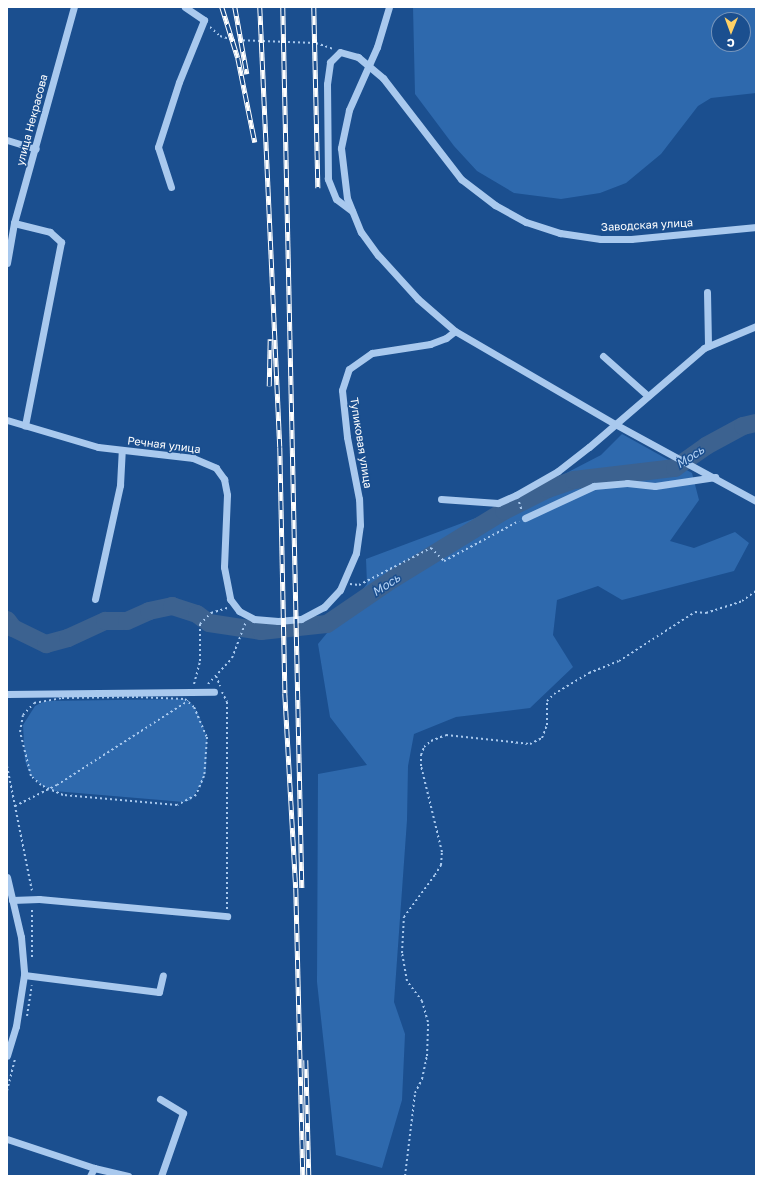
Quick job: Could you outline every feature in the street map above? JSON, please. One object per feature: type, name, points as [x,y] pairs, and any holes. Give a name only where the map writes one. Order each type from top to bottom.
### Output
[{"type":"street","name":"улица Некрасова","points":[[7,263],[14,223],[36,149],[74,7]]},
{"type":"street","points":[[171,187],[158,147],[179,82],[204,20],[185,7]]},
{"type":"street","points":[[389,7],[382,34],[349,110],[342,136],[342,175],[352,211],[361,232],[395,276],[455,331],[615,424],[670,451],[756,500]]},
{"type":"street","points":[[340,52],[333,57],[328,75],[328,179],[336,199],[352,211]]},
{"type":"street","name":"Заводская улица","points":[[340,52],[351,53],[368,66],[400,97],[451,169],[495,205],[526,222],[566,235],[601,239],[637,239],[756,227]]},
{"type":"street","points":[[7,140],[36,149]]},
{"type":"street","points":[[14,223],[50,232],[61,242],[24,425]]},
{"type":"street","points":[[707,292],[708,346]]},
{"type":"street","points":[[441,499],[498,503],[516,495],[558,470],[708,346],[756,326]]},
{"type":"street","name":"Тупиковая улица","points":[[234,606],[246,616],[262,621],[307,617],[324,607],[343,584],[356,553],[360,525],[359,499],[344,413],[342,390],[346,375],[353,364],[372,352],[430,344],[446,338],[455,331]]},
{"type":"street","points":[[603,356],[648,396]]},
{"type":"street","name":"Речная улица","points":[[7,420],[122,452],[193,458],[210,463],[220,472],[227,495],[225,581],[234,606]]},
{"type":"street","points":[[95,598],[120,485],[122,452]]},
{"type":"street","points":[[525,518],[594,486],[627,483],[654,486],[715,477]]},
{"type":"street","points":[[7,694],[214,692]]},
{"type":"street","points":[[7,877],[21,937],[24,975],[16,1026],[7,1056]]},
{"type":"street","points":[[12,900],[40,899],[228,916]]},
{"type":"street","points":[[24,975],[159,992],[163,975]]},
{"type":"street","points":[[7,1027],[16,1026]]},
{"type":"street","points":[[160,1099],[182,1113],[161,1176]]},
{"type":"street","points":[[7,1139],[94,1168],[128,1176]]},
{"type":"street","points":[[90,1176],[94,1168]]},
{"type":"path","points":[[204,20],[220,36],[234,40],[316,43],[340,52]]},
{"type":"path","points":[[343,584],[359,585],[431,548],[444,561],[525,518],[516,495]]},
{"type":"path","points":[[405,1176],[415,1093],[422,1079],[427,1056],[428,1022],[422,1001],[407,981],[402,953],[404,917],[435,874],[440,864],[442,852],[421,766],[421,755],[424,747],[431,740],[446,735],[530,744],[542,738],[548,725],[547,701],[554,694],[589,673],[619,661],[694,612],[706,612],[742,601],[756,592]]},
{"type":"path","points":[[191,693],[200,661],[200,624],[211,613],[234,606]]},
{"type":"path","points":[[15,806],[50,789],[188,702],[216,676],[232,658],[244,626]]},
{"type":"path","points":[[216,676],[227,702],[228,916]]},
{"type":"path","points":[[136,697],[184,699],[200,718],[207,737],[204,776],[196,795],[177,805],[146,804],[63,795],[50,789],[41,785],[31,776],[25,761],[20,732],[23,715],[34,703],[62,698],[136,697]]},
{"type":"shaded area","points":[[413,7],[756,7],[756,93],[711,98],[698,106],[661,154],[626,183],[600,193],[561,199],[514,193],[477,171],[454,146],[415,94]]},
{"type":"shaded area","points":[[622,434],[692,473],[699,500],[670,541],[694,548],[735,532],[749,543],[734,571],[622,600],[598,586],[557,600],[553,635],[573,667],[530,708],[456,717],[414,734],[408,766],[407,820],[394,1002],[405,1034],[402,1100],[382,1168],[336,1155],[317,982],[318,774],[367,765],[330,717],[318,644],[367,584],[366,559],[489,513],[601,455]]},
{"type":"shaded area","points":[[185,699],[192,704],[198,713],[207,737],[206,771],[202,783],[191,800],[184,802],[54,791],[41,785],[31,776],[25,761],[23,725],[35,706],[45,701]]},
{"type":"waterway","name":"Мось","points":[[7,620],[13,628],[46,644],[68,638],[105,621],[127,621],[149,611],[172,606],[197,614],[209,623],[261,631],[327,624],[393,579],[504,511],[548,489],[574,480],[675,468],[706,446],[743,426],[756,423]]},
{"type":"railway","points":[[222,7],[238,58],[255,142]]},
{"type":"railway","points":[[235,7],[247,74]]},
{"type":"railway","points":[[260,7],[280,447],[285,693],[296,888],[303,1176]]},
{"type":"railway","points":[[283,7],[302,888]]},
{"type":"railway","points":[[314,7],[318,188]]},
{"type":"railway","points":[[269,386],[270,339]]},
{"type":"railway","points":[[306,1060],[309,1176]]}]
